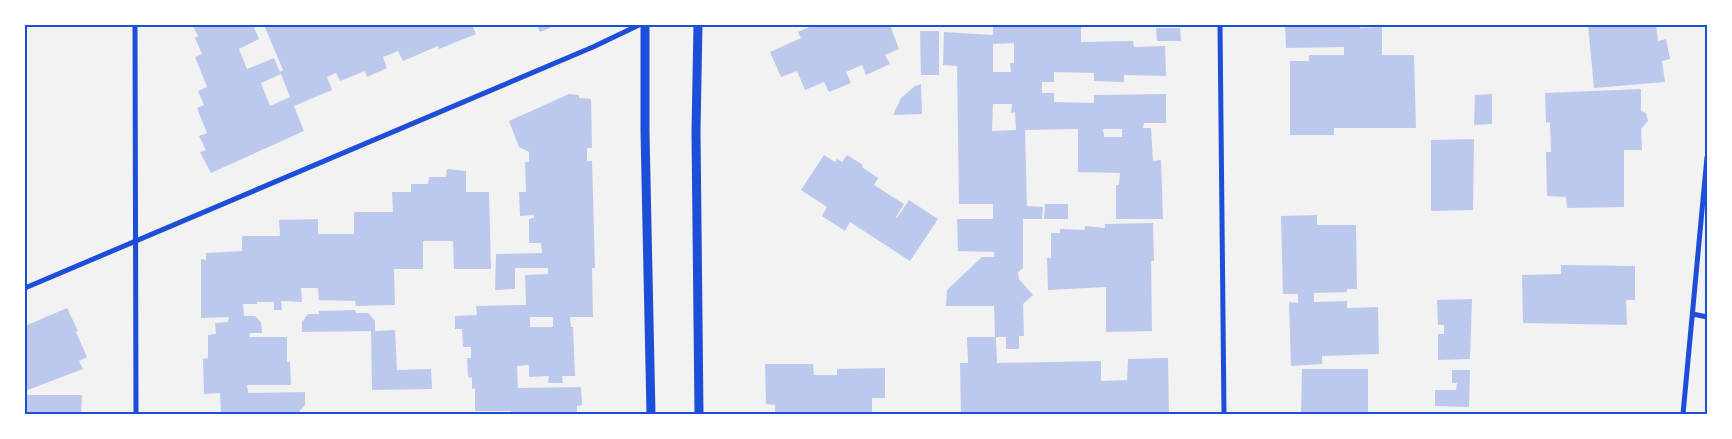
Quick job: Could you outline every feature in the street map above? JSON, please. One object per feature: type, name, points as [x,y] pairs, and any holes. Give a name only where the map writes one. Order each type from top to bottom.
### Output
[{"type":"street","points":[[135,25],[136,414]]},
{"type":"street","points":[[25,288],[593,47],[639,25]]},
{"type":"street","points":[[645,25],[645,132],[651,414]]},
{"type":"street","points":[[698,25],[696,131],[699,414]]},
{"type":"street","points":[[1220,25],[1224,414]]},
{"type":"street","points":[[1683,414],[1707,158]]},
{"type":"street","points":[[1700,236],[1707,237]]},
{"type":"street","points":[[1693,314],[1707,317]]},
{"type":"building","points":[[192,25],[253,25],[259,39],[239,49],[247,69],[274,58],[280,72],[283,70],[264,25],[472,25],[476,34],[439,49],[438,46],[403,61],[398,51],[383,57],[387,68],[367,77],[365,71],[340,81],[336,73],[327,77],[332,90],[294,106],[304,131],[211,173],[200,152],[206,150],[199,136],[207,133],[197,108],[204,105],[198,91],[207,87],[195,57],[202,54],[195,38],[198,36]],"holes":[[[281,74],[290,97],[270,106],[261,83]]]},
{"type":"building","points":[[537,25],[557,25],[540,32]]},
{"type":"building","points":[[814,25],[826,25],[828,27],[832,25],[890,25],[899,49],[885,55],[890,64],[866,75],[862,65],[846,72],[851,83],[829,92],[824,82],[805,90],[797,71],[781,77],[770,52],[801,38],[798,32]]},
{"type":"building","points":[[993,25],[1081,25],[1081,42],[1133,41],[1134,47],[1165,46],[1166,76],[1124,75],[1124,82],[1094,81],[1094,73],[1054,72],[1054,82],[1042,82],[1042,93],[1054,93],[1054,102],[1094,103],[1094,95],[1166,94],[1166,123],[1144,123],[1143,128],[1151,128],[1153,161],[1161,160],[1163,219],[1116,219],[1116,185],[1119,185],[1120,173],[1078,172],[1078,129],[1025,130],[1027,206],[1043,207],[1042,219],[1023,219],[1023,268],[1018,272],[1019,279],[1033,295],[1023,304],[1024,336],[1019,336],[1019,349],[1006,349],[1006,337],[996,337],[997,363],[1101,361],[1101,381],[1127,380],[1128,359],[1168,358],[1169,414],[961,414],[960,363],[968,363],[967,337],[995,337],[994,306],[946,306],[947,290],[982,257],[994,257],[994,252],[958,251],[957,219],[993,219],[993,204],[959,204],[957,66],[943,65],[944,32],[993,35]],"holes":[[[1014,43],[1014,63],[1010,63],[1011,72],[993,72],[993,44]],[[993,104],[1012,104],[1011,113],[1015,112],[1016,130],[992,131]],[[1103,129],[1122,129],[1122,137],[1104,137]]]},
{"type":"building","points":[[1285,25],[1360,25],[1360,28],[1382,27],[1382,55],[1414,55],[1416,128],[1334,128],[1334,135],[1290,135],[1290,61],[1309,61],[1309,55],[1344,55],[1344,47],[1286,48]]},
{"type":"building","points":[[1588,25],[1656,25],[1658,41],[1666,39],[1670,59],[1662,61],[1665,82],[1594,88]]},
{"type":"building","points":[[1156,28],[1180,28],[1181,41],[1157,41]]},
{"type":"building","points":[[920,31],[939,31],[939,75],[921,75]]},
{"type":"building","points":[[921,84],[922,114],[893,115],[901,98],[915,86]]},
{"type":"building","points":[[1641,89],[1641,111],[1646,113],[1648,121],[1641,129],[1642,150],[1624,150],[1624,207],[1567,208],[1566,197],[1547,196],[1546,152],[1551,152],[1550,122],[1546,123],[1545,93]]},
{"type":"building","points":[[569,94],[579,95],[579,98],[591,99],[592,148],[587,148],[587,161],[592,161],[595,268],[592,268],[593,317],[570,317],[571,327],[573,327],[575,376],[562,376],[563,383],[548,383],[549,376],[529,377],[529,365],[517,366],[518,388],[581,387],[582,405],[577,406],[577,414],[512,414],[511,411],[475,411],[475,388],[472,389],[472,378],[468,377],[467,358],[471,358],[471,347],[463,347],[462,329],[455,329],[455,316],[477,315],[476,306],[526,305],[525,275],[548,274],[548,268],[515,268],[515,289],[495,290],[496,254],[542,253],[541,243],[529,243],[529,219],[534,218],[534,215],[520,216],[519,192],[526,192],[525,162],[529,162],[529,152],[519,147],[509,121]],"holes":[[[530,317],[553,317],[553,327],[530,327]]]},
{"type":"building","points":[[1492,94],[1492,124],[1474,125],[1475,95]]},
{"type":"building","points":[[1474,139],[1473,210],[1431,211],[1431,140]]},
{"type":"building","points":[[824,155],[835,162],[837,159],[842,162],[847,155],[863,165],[862,167],[878,178],[874,185],[904,204],[897,218],[909,200],[938,219],[910,261],[850,222],[845,231],[822,216],[827,207],[801,190]]},
{"type":"building","points":[[447,169],[466,171],[466,192],[489,192],[491,269],[454,269],[453,241],[423,241],[423,269],[394,269],[395,305],[356,306],[355,301],[319,300],[318,288],[301,288],[302,302],[281,301],[282,310],[274,310],[274,302],[243,304],[244,316],[255,316],[261,322],[262,333],[250,333],[249,337],[287,337],[287,362],[290,362],[291,385],[247,385],[248,393],[305,392],[305,405],[297,414],[221,414],[220,393],[204,394],[203,359],[208,358],[208,335],[216,334],[215,323],[228,322],[229,317],[201,318],[201,259],[206,260],[206,253],[242,251],[242,236],[280,236],[279,220],[318,219],[318,234],[354,234],[354,212],[393,212],[392,192],[411,192],[411,184],[428,184],[429,177],[446,177]]},
{"type":"building","points":[[1045,204],[1068,204],[1068,219],[1044,219]]},
{"type":"building","points":[[1317,215],[1317,225],[1356,225],[1357,289],[1347,289],[1347,292],[1314,293],[1314,302],[1347,301],[1347,308],[1378,307],[1379,354],[1322,356],[1322,364],[1291,366],[1289,302],[1298,303],[1298,294],[1283,294],[1281,216]]},
{"type":"building","points":[[1153,223],[1154,261],[1151,261],[1152,331],[1106,332],[1106,287],[1048,290],[1047,258],[1051,258],[1051,233],[1060,233],[1060,229],[1085,230],[1085,226],[1105,228],[1105,224]]},
{"type":"building","points":[[1561,265],[1635,266],[1635,300],[1626,300],[1627,325],[1523,323],[1522,275],[1561,274]]},
{"type":"building","points":[[1472,299],[1470,359],[1438,360],[1438,334],[1444,334],[1444,325],[1438,325],[1437,300]]},
{"type":"building","points":[[67,308],[87,357],[79,361],[83,369],[25,391],[25,326]]},
{"type":"building","points":[[355,310],[356,313],[368,313],[375,321],[375,331],[395,330],[397,370],[431,369],[432,389],[372,390],[371,331],[302,332],[302,322],[308,314],[319,314],[319,311]]},
{"type":"building","points":[[765,364],[813,364],[814,375],[837,375],[837,369],[885,368],[885,398],[872,398],[872,414],[775,414],[775,405],[766,404]]},
{"type":"building","points":[[1302,369],[1368,369],[1368,414],[1301,414]]},
{"type":"building","points":[[1452,370],[1470,370],[1469,407],[1435,406],[1435,390],[1456,390],[1457,383],[1452,383]]},
{"type":"building","points":[[25,395],[82,395],[81,414],[25,414]]}]
